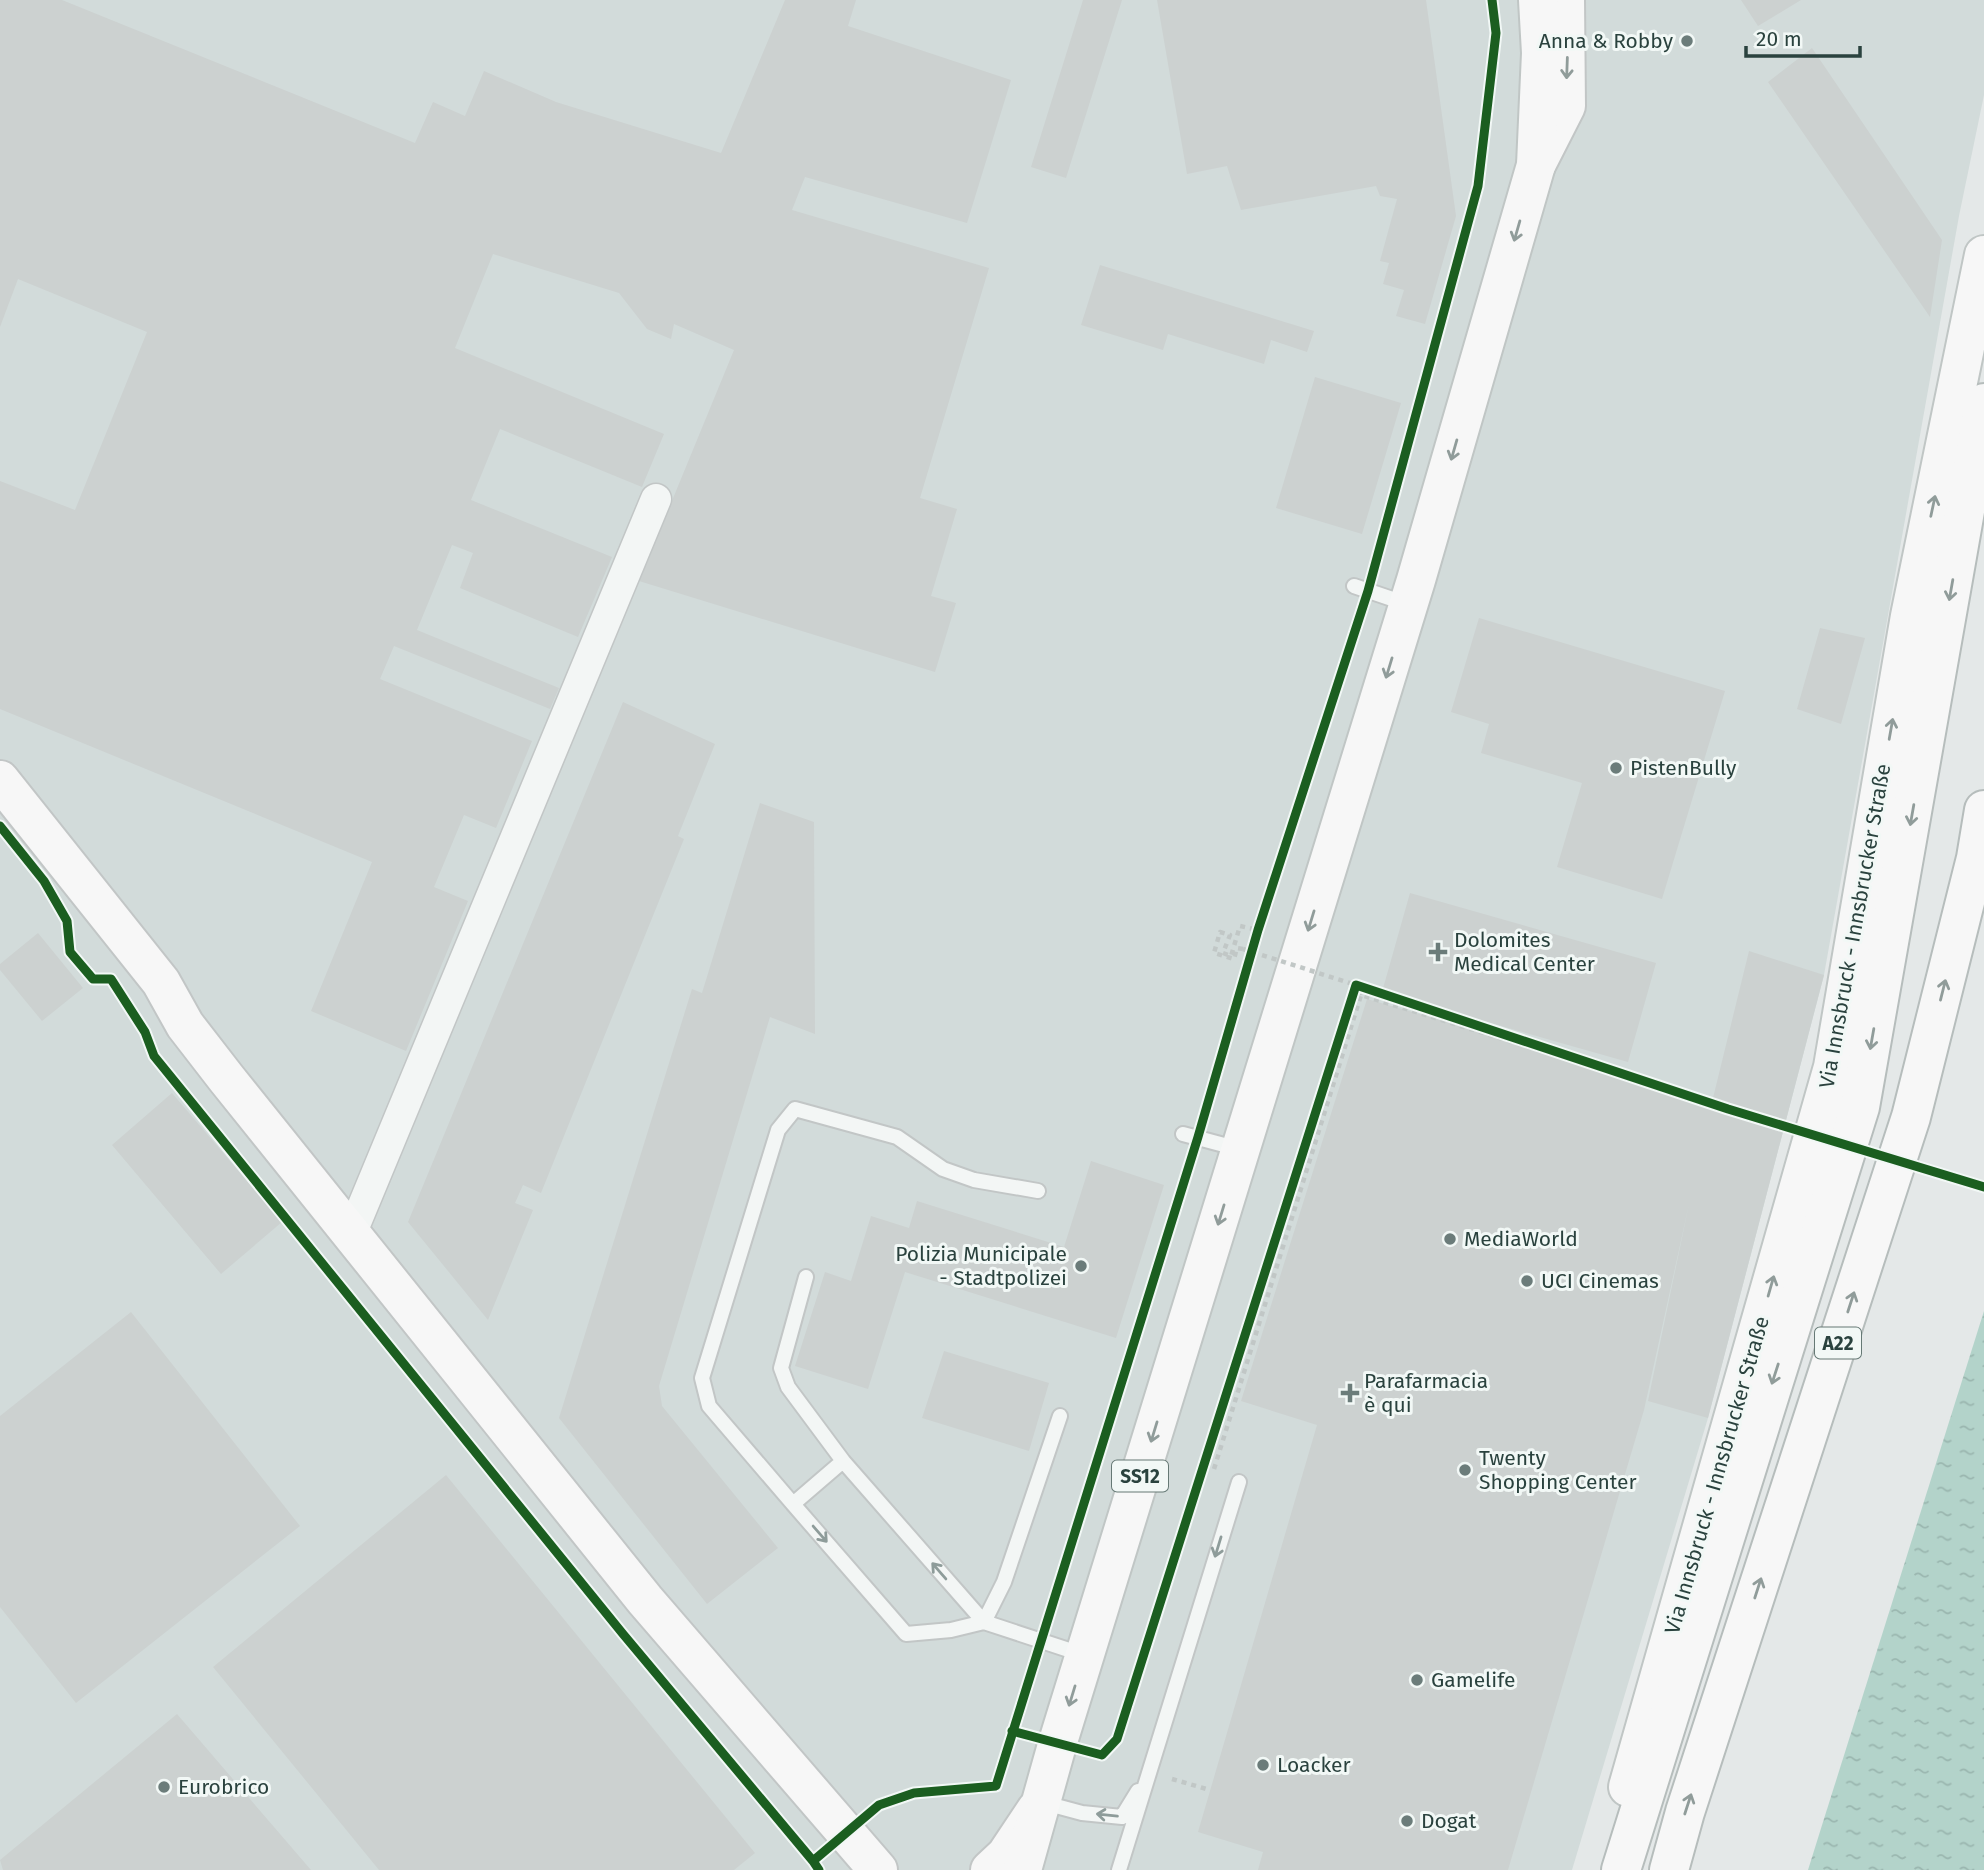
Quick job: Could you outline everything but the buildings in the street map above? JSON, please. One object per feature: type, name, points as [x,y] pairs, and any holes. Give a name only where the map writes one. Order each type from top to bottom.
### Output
[{"type":"main road","points":[[1536,165],[1541,53],[1538,0]]},
{"type":"main road","points":[[1241,1150],[1408,605],[1536,165],[1566,106],[1565,0]]},
{"type":"main road","name":"Via Innsbruck - Innsbrucker Straße","points":[[1604,1870],[1833,1067],[1910,616],[1980,289],[1984,255]]},
{"type":"main road","name":"A22","points":[[1621,1870],[1860,1107],[1984,403]]},
{"type":"main road","points":[[0,780],[162,982],[185,1025],[226,1078],[645,1600],[878,1870]]},
{"type":"main road","name":"A22","points":[[1669,1870],[1693,1786],[1911,1117],[1976,858],[1984,810]]},
{"type":"main road","name":"SS12","points":[[1021,1870],[1241,1150]]},
{"type":"main road","points":[[990,1870],[1006,1855],[1041,1802]]},
{"type":"main road","points":[[1034,1870],[1041,1802]]},
{"type":"street","points":[[352,1232],[656,499]]},
{"type":"lane","points":[[1354,586],[1408,605]]},
{"type":"lane","points":[[1038,1191],[974,1180],[943,1169],[897,1137],[795,1109],[778,1130],[702,1378],[709,1406],[906,1634],[951,1630],[984,1622],[1004,1583],[1060,1416]]},
{"type":"lane","points":[[1183,1134],[1241,1150]]},
{"type":"lane","points":[[806,1277],[781,1368],[788,1387],[843,1461],[984,1622],[1085,1655]]},
{"type":"lane","points":[[793,1504],[843,1461]]},
{"type":"lane","points":[[1119,1870],[1239,1482]]},
{"type":"lane","points":[[1041,1802],[1082,1813],[1122,1817],[1149,1772]]},
{"type":"path","points":[[1247,969],[1263,917]]},
{"type":"path","points":[[1258,930],[1240,926],[1231,956],[1223,953],[1230,935],[1220,932],[1214,954],[1234,959],[1237,948],[1243,949],[1728,1109]]},
{"type":"path","points":[[1212,1474],[1361,995],[1356,985]]},
{"type":"path","points":[[1258,1288],[1356,985]]},
{"type":"path","points":[[1361,995],[1728,1109]]},
{"type":"path","points":[[1171,1779],[1210,1790]]},
{"type":"shaded area","points":[[0,0],[1984,0],[1984,95],[1959,216],[1824,975],[1708,1418],[1572,1870],[0,1870]]},
{"type":"water","points":[[1984,1311],[1984,1870],[1808,1870],[1823,1822]]},
{"type":"cycle path","points":[[819,1870],[813,1861],[879,1805],[914,1793],[996,1786],[1198,1137],[1258,930],[1368,591],[1478,186],[1496,33],[1492,0]]},
{"type":"cycle path","points":[[0,826],[44,881],[67,921],[70,952],[93,979],[111,979],[145,1032],[154,1056],[623,1634],[813,1861]]},
{"type":"cycle path","points":[[1012,1731],[1102,1755],[1117,1739],[1356,985],[1728,1109],[1984,1187]]},
{"type":"place","name":"Anna & Robby","points":[[1687,41]]},
{"type":"place","name":"PistenBully","points":[[1616,768]]},
{"type":"place","name":"Dolomites Medical Center","points":[[1438,952]]},
{"type":"place","name":"MediaWorld","points":[[1450,1239]]},
{"type":"place","name":"Polizia Municipale - Stadtpolizei","points":[[1081,1266]]},
{"type":"place","name":"UCI Cinemas","points":[[1527,1281]]},
{"type":"place","name":"Parafarmacia è qui","points":[[1350,1393]]},
{"type":"place","name":"Twenty Shopping Center","points":[[1465,1470]]},
{"type":"place","name":"Gamelife","points":[[1417,1680]]},
{"type":"place","name":"Loacker","points":[[1263,1765]]},
{"type":"place","name":"Eurobrico","points":[[164,1787]]},
{"type":"place","name":"Dogat","points":[[1407,1821]]}]
